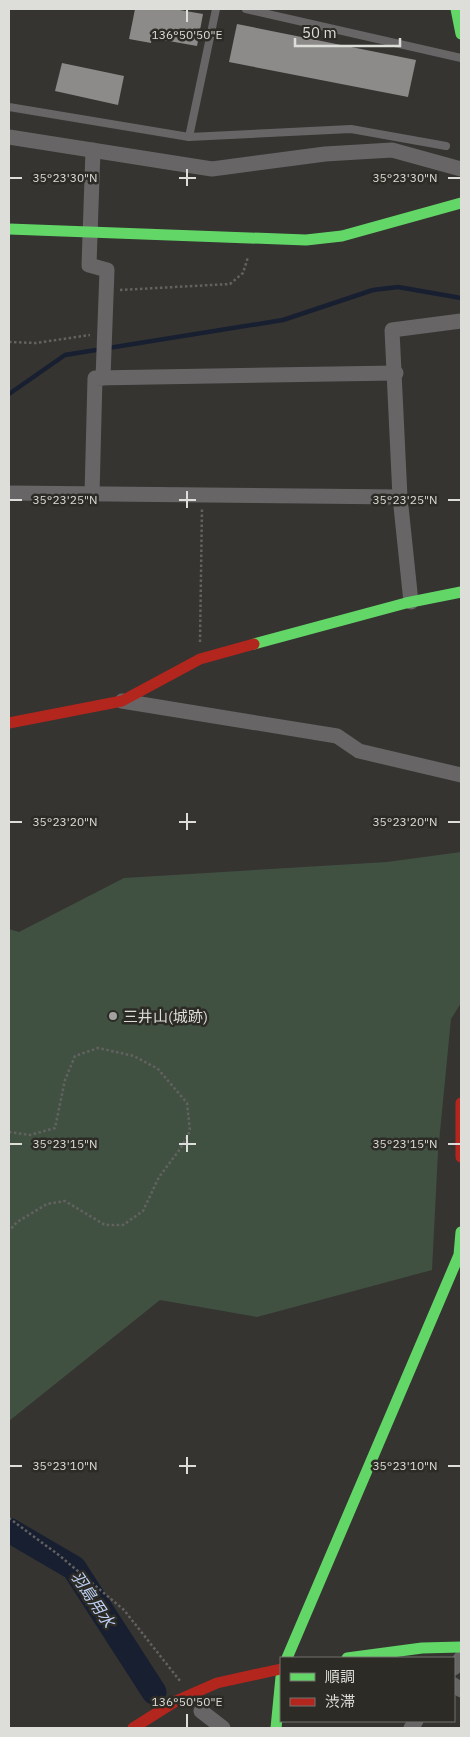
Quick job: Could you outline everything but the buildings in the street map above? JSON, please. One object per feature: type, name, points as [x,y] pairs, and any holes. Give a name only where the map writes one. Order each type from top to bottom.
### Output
[{"type":"street","points":[[456,9],[461,34]]},
{"type":"street","points":[[9,137],[212,169],[325,154],[392,150],[461,169]]},
{"type":"street","points":[[93,150],[89,265],[107,270],[102,378]]},
{"type":"street","points":[[9,229],[90,231],[286,241],[342,236],[461,203]]},
{"type":"street","points":[[411,602],[400,497],[396,373],[392,330],[461,321]]},
{"type":"street","points":[[92,495],[94,378],[396,373]]},
{"type":"street","points":[[9,493],[400,497]]},
{"type":"street","points":[[9,722],[122,700],[200,659],[411,602],[461,592]]},
{"type":"street","points":[[122,700],[337,736],[359,751],[461,776]]},
{"type":"street","points":[[461,1103],[461,1157]]},
{"type":"street","points":[[287,1657],[460,1255],[461,1232]]},
{"type":"street","points":[[354,1657],[422,1648],[461,1648]]},
{"type":"street","points":[[133,1728],[176,1701],[217,1683],[280,1669]]},
{"type":"street","points":[[276,1728],[280,1687]]},
{"type":"street","points":[[201,1711],[223,1728]]},
{"type":"lane","points":[[189,136],[216,9]]},
{"type":"lane","points":[[246,9],[461,58]]},
{"type":"lane","points":[[9,106],[189,136],[351,129],[446,146]]},
{"type":"path","points":[[107,290],[230,284],[243,273],[254,239]]},
{"type":"path","points":[[9,342],[36,343],[104,332]]},
{"type":"path","points":[[200,659],[202,496]]},
{"type":"path","points":[[9,1132],[30,1135],[55,1128],[65,1080],[75,1056],[98,1048],[134,1056],[158,1069],[187,1103],[190,1131],[180,1149],[160,1176],[143,1211],[123,1225],[105,1225],[65,1201],[47,1204],[18,1222],[9,1231]]},
{"type":"path","points":[[9,1518],[60,1556],[124,1610],[181,1683]]},
{"type":"green space","points":[[461,852],[461,1003],[451,1019],[438,1152],[432,1270],[257,1317],[160,1300],[9,1421],[9,929],[19,932],[124,878],[387,862]]},
{"type":"waterway","points":[[9,394],[65,355],[283,320],[373,290],[398,287],[461,298]]},
{"type":"waterway","name":"羽島用水","points":[[9,1530],[74,1568],[154,1692]]},
{"type":"traffic: fast","points":[[456,9],[461,34]]},
{"type":"traffic: fast","points":[[9,229],[306,240],[342,236],[461,203]]},
{"type":"traffic: fast","points":[[254,644],[406,603],[461,592]]},
{"type":"traffic: fast","points":[[287,1657],[459,1255],[461,1232]]},
{"type":"traffic: fast","points":[[354,1657],[422,1648],[461,1647]]},
{"type":"traffic: fast","points":[[276,1728],[280,1687]]},
{"type":"traffic: jam","points":[[9,723],[122,701],[200,659],[254,644]]},
{"type":"traffic: jam","points":[[461,1103],[461,1157]]},
{"type":"traffic: jam","points":[[133,1728],[176,1701],[217,1683],[280,1669]]},
{"type":"place","name":"三井山(城跡)","points":[[113,1016]]}]
